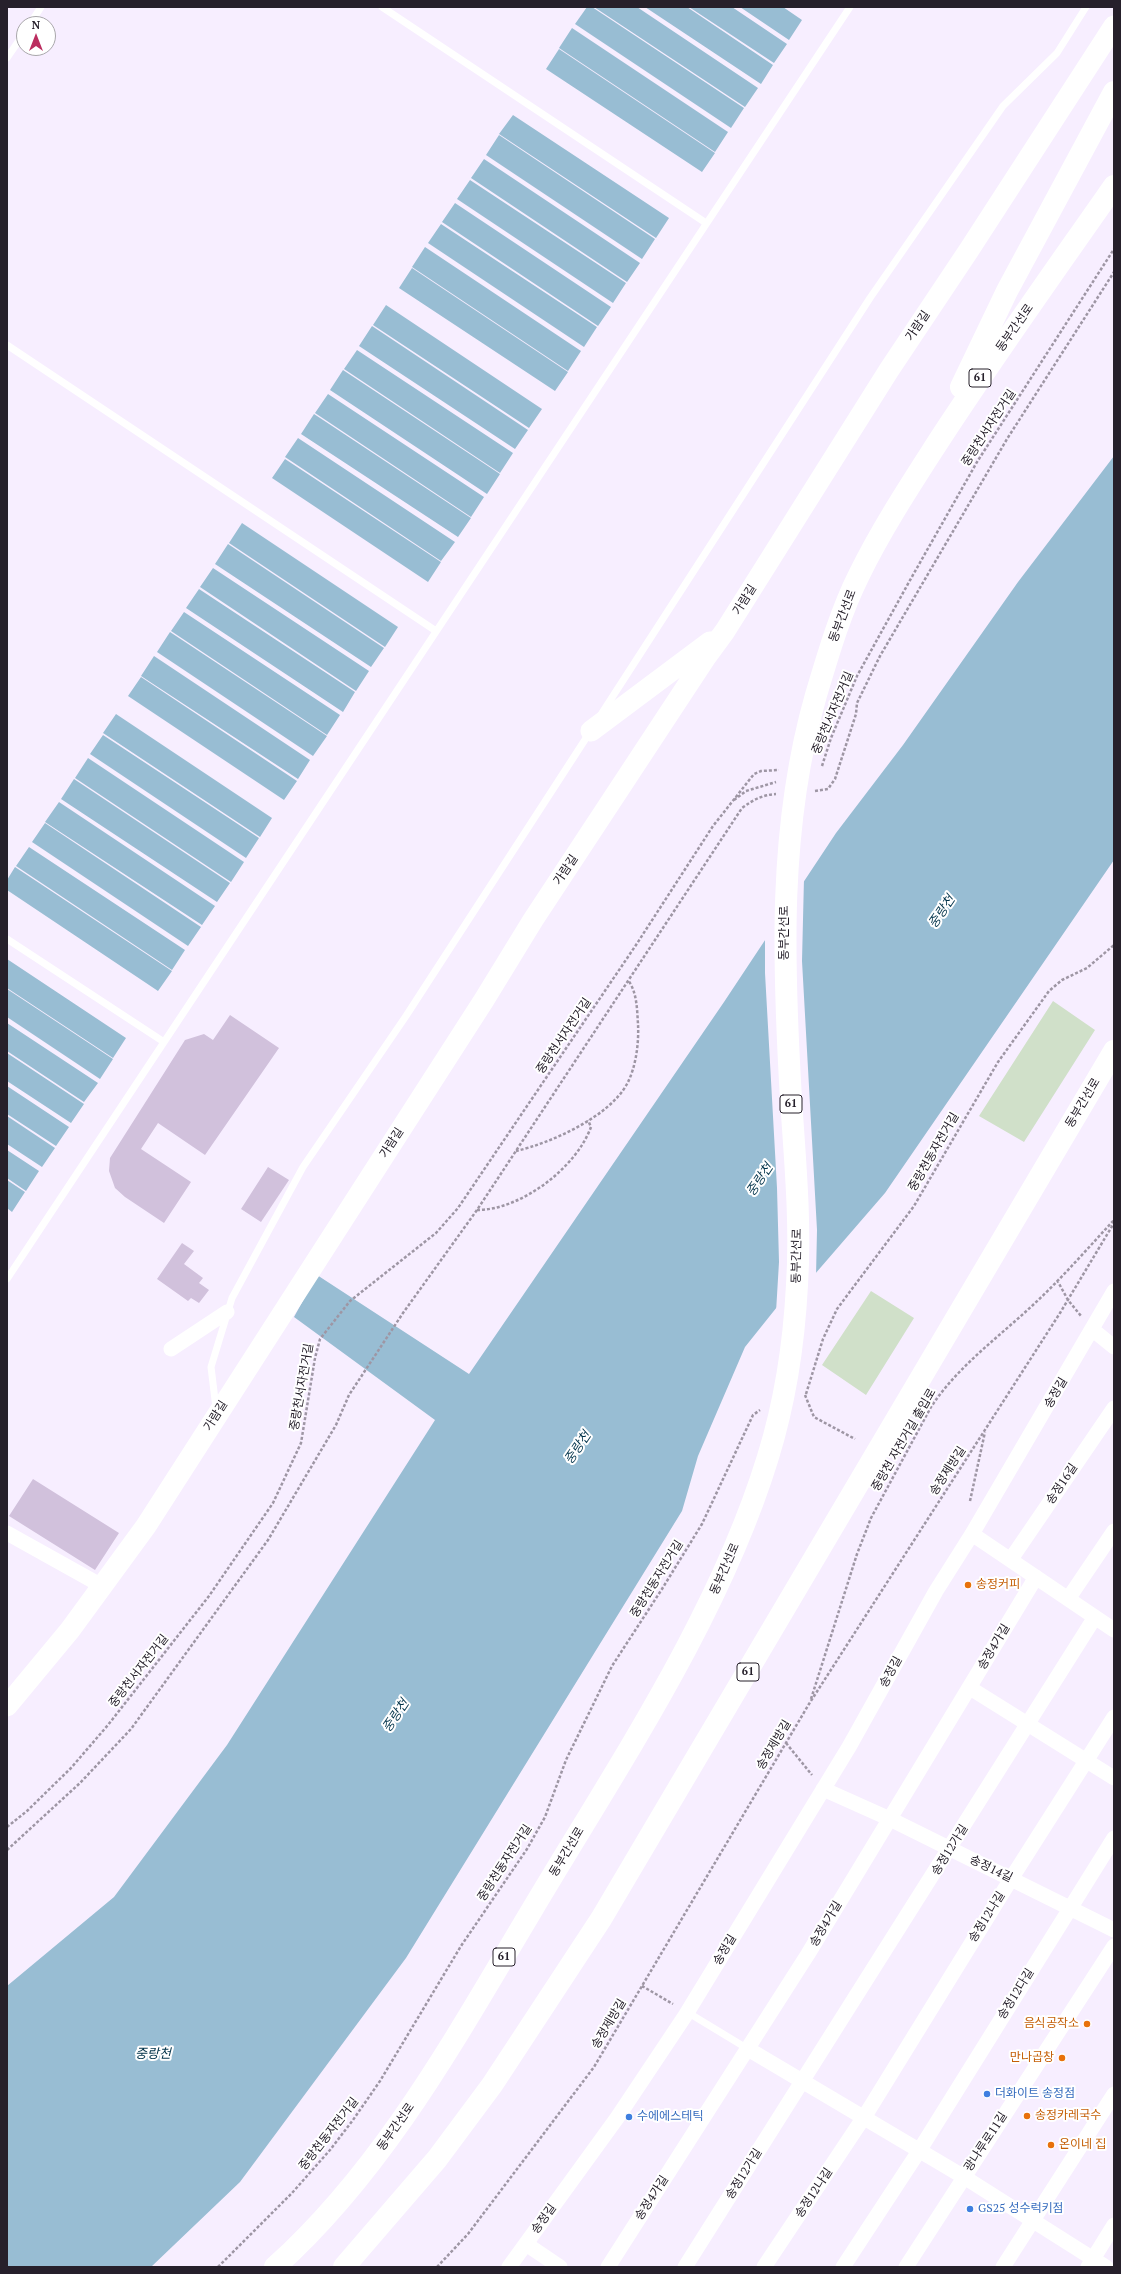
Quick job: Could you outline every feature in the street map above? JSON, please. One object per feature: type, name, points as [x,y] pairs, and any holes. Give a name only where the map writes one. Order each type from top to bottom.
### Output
[{"type":"highway","points":[[922,467],[1007,291],[1114,92]]},
{"type":"highway","name":"동부간선로","points":[[275,2267],[327,2214],[400,2124],[471,2011],[637,1734],[699,1623],[733,1551],[756,1491],[773,1440],[788,1364],[797,1283],[798,1232],[784,932],[787,862],[798,768],[815,700],[834,638],[857,578],[922,467],[972,390],[1114,186]]},
{"type":"highway","name":"동부간선로","points":[[344,2267],[437,2159],[492,2085],[601,1919],[1114,1051]]},
{"type":"street","name":"가람길","points":[[7,1706],[70,1630],[146,1526],[472,1019],[533,920],[706,657],[726,631],[889,370],[978,237],[1114,26]]},
{"type":"street","points":[[590,731],[726,631]]},
{"type":"street","name":"송정길","points":[[509,2267],[617,2118],[687,2012],[849,1747],[936,1591],[972,1534],[1093,1330],[1114,1291]]},
{"type":"street","points":[[171,1349],[227,1312]]},
{"type":"street","points":[[1093,1330],[1114,1347]]},
{"type":"street","name":"송정16길","points":[[1011,1559],[1114,1408]]},
{"type":"street","points":[[1068,1599],[1114,1531]]},
{"type":"street","points":[[7,1533],[102,1586]]},
{"type":"street","points":[[972,1534],[1114,1630]]},
{"type":"street","name":"송정4가길","points":[[608,2267],[748,2049],[970,1688],[1036,1577]]},
{"type":"street","name":"송정12가길","points":[[686,2267],[1095,1617]]},
{"type":"street","points":[[970,1688],[1114,1778]]},
{"type":"street","name":"송정12나길","points":[[764,2267],[863,2119],[1011,1878],[1114,1717]]},
{"type":"street","name":"송정14길","points":[[823,1789],[950,1848],[1114,1930]]},
{"type":"street","name":"송정12다길","points":[[843,2267],[919,2151],[1114,1838]]},
{"type":"street","name":"광나루로11길","points":[[906,2267],[1114,1946]]},
{"type":"street","points":[[748,2049],[863,2119],[919,2151]]},
{"type":"street","points":[[1003,2267],[1114,2094]]},
{"type":"street","name":"광나루로11길","points":[[919,2151],[964,2177],[1090,2263],[1106,2267]]},
{"type":"street","points":[[1090,2263],[1114,2225]]},
{"type":"street","points":[[526,2244],[560,2267]]},
{"type":"lane","points":[[35,16],[41,7]]},
{"type":"lane","points":[[382,7],[706,224]]},
{"type":"lane","points":[[7,1279],[850,7]]},
{"type":"lane","points":[[217,1414],[211,1367],[227,1312],[232,1298],[303,1167],[406,1016],[870,298],[1003,106],[1057,53],[1086,7]]},
{"type":"lane","points":[[7,58],[16,45]]},
{"type":"lane","points":[[7,345],[436,631]]},
{"type":"lane","points":[[7,939],[164,1042]]},
{"type":"lane","points":[[687,2012],[748,2049]]},
{"type":"path","name":"중랑천서자전거길","points":[[818,765],[825,757],[858,676],[977,462],[1114,249]]},
{"type":"path","points":[[811,792],[828,789],[835,779],[856,714],[856,702],[880,656],[1007,439],[1114,272]]},
{"type":"path","name":"중랑천서자전거길","points":[[7,1827],[27,1811],[71,1768],[108,1725],[209,1596],[273,1502],[301,1444],[306,1422],[315,1358],[320,1339],[346,1306],[446,1223],[471,1190],[727,807],[754,774],[761,771],[787,769]]},
{"type":"path","points":[[7,1850],[80,1783],[131,1729],[268,1540],[336,1425],[349,1394],[403,1313],[516,1151],[742,808],[752,800],[765,795],[782,793]]},
{"type":"path","name":"중랑천동자전거길","points":[[855,1439],[814,1417],[805,1396],[823,1339],[836,1309],[914,1206],[998,1062],[1049,991],[1062,980],[1087,968],[1114,945]]},
{"type":"path","points":[[516,1151],[534,1147],[588,1120],[607,1108],[627,1084],[633,1066],[638,1040],[636,1000],[632,986],[628,980]]},
{"type":"path","points":[[476,1210],[486,1210],[505,1206],[553,1179],[574,1158],[587,1138],[591,1128],[588,1120]]},
{"type":"path","name":"중랑천 자전거길 출입로","points":[[809,1704],[856,1554],[871,1518],[931,1407],[942,1391],[973,1358],[1035,1303],[1114,1221]]},
{"type":"path","name":"송정제방길","points":[[437,2267],[468,2234],[594,2067],[809,1704],[1068,1300],[1114,1221]]},
{"type":"path","points":[[1057,1280],[1068,1300],[1093,1330]]},
{"type":"path","name":"중랑천동자전거길","points":[[218,2267],[292,2193],[330,2150],[353,2120],[380,2081],[461,1946],[527,1850],[544,1817],[566,1760],[612,1666],[702,1524],[753,1415],[759,1411]]},
{"type":"path","points":[[970,1503],[985,1429]]},
{"type":"path","points":[[786,1743],[823,1789]]},
{"type":"path","points":[[642,1986],[687,2012]]},
{"type":"green space","points":[[1053,1001],[1095,1030],[1024,1142],[979,1116]]},
{"type":"green space","points":[[871,1291],[914,1318],[866,1395],[822,1365]]},
{"type":"water","points":[[587,7],[592,7],[744,108],[731,128],[575,24]]},
{"type":"water","points":[[594,7],[637,7],[758,88],[745,107]]},
{"type":"water","points":[[645,7],[687,7],[773,65],[761,84]]},
{"type":"water","points":[[689,7],[732,7],[787,44],[774,63]]},
{"type":"water","points":[[740,7],[783,7],[802,20],[789,40]]},
{"type":"water","points":[[572,28],[728,132],[715,152],[559,48]]},
{"type":"water","points":[[559,49],[715,153],[702,172],[546,69]]},
{"type":"water","points":[[513,115],[669,218],[656,238],[499,134]]},
{"type":"water","points":[[499,135],[655,239],[642,259],[486,155]]},
{"type":"water","points":[[484,159],[640,263],[627,282],[471,178]]},
{"type":"water","points":[[470,180],[626,283],[613,303],[457,199]]},
{"type":"water","points":[[455,203],[611,307],[598,326],[442,222]]},
{"type":"water","points":[[441,224],[597,327],[584,347],[428,243]]},
{"type":"water","points":[[425,247],[581,351],[568,371],[412,267]]},
{"type":"water","points":[[412,268],[568,372],[555,391],[399,288]]},
{"type":"water","points":[[386,305],[542,409],[529,428],[373,325]]},
{"type":"water","points":[[372,326],[528,430],[515,449],[359,346]]},
{"type":"water","points":[[357,350],[513,453],[500,473],[344,369]]},
{"type":"water","points":[[343,370],[500,474],[487,494],[330,390]]},
{"type":"water","points":[[328,394],[484,497],[471,517],[315,413]]},
{"type":"water","points":[[314,414],[471,518],[458,537],[301,434]]},
{"type":"water","points":[[298,438],[455,542],[441,561],[285,457]]},
{"type":"water","name":"중랑천","points":[[1114,456],[1114,860],[885,1193],[815,1274],[777,1307],[745,1347],[698,1456],[682,1511],[406,1958],[240,2182],[151,2267],[7,2267],[7,1986],[114,1897],[227,1745],[435,1420],[294,1317],[317,1275],[469,1374],[724,1002],[836,833],[903,745],[1018,582]]},
{"type":"water","points":[[285,459],[441,562],[428,582],[272,478]]},
{"type":"water","points":[[242,523],[398,627],[385,647],[229,543]]},
{"type":"water","points":[[228,544],[384,648],[371,667],[215,564]]},
{"type":"water","points":[[213,568],[369,671],[356,691],[200,587]]},
{"type":"water","points":[[199,589],[355,692],[343,712],[186,608]]},
{"type":"water","points":[[184,612],[340,715],[327,735],[171,631]]},
{"type":"water","points":[[170,632],[327,736],[313,756],[157,652]]},
{"type":"water","points":[[154,656],[310,760],[298,779],[141,676]]},
{"type":"water","points":[[141,677],[297,781],[284,800],[128,696]]},
{"type":"water","points":[[116,714],[272,818],[260,837],[103,733]]},
{"type":"water","points":[[103,735],[259,838],[246,858],[90,754]]},
{"type":"water","points":[[88,758],[244,862],[231,882],[75,778]]},
{"type":"water","points":[[74,779],[230,883],[217,902],[61,799]]},
{"type":"water","points":[[59,802],[215,906],[202,925],[45,822]]},
{"type":"water","points":[[45,823],[201,927],[188,946],[32,842]]},
{"type":"water","points":[[29,847],[185,950],[172,970],[16,866]]},
{"type":"water","points":[[15,867],[172,971],[158,991],[7,890],[7,880]]},
{"type":"water","points":[[7,959],[126,1038],[113,1058],[7,988]]},
{"type":"water","points":[[7,989],[113,1059],[100,1079],[7,1017]]},
{"type":"water","points":[[7,1023],[98,1083],[84,1102],[7,1051]]},
{"type":"water","points":[[7,1053],[84,1104],[71,1123],[7,1081]]},
{"type":"water","points":[[7,1086],[69,1127],[56,1146],[7,1114]]},
{"type":"water","points":[[7,1116],[55,1148],[42,1167],[7,1144]]},
{"type":"water","points":[[7,1150],[39,1171],[26,1191],[7,1178]]},
{"type":"water","points":[[7,1180],[25,1192],[12,1212],[7,1208]]},
{"type":"pier","points":[[804,878],[802,961],[817,1230],[816,1276],[776,1312],[779,1262],[777,1188],[765,973],[765,936]]},
{"type":"building","points":[[230,1015],[279,1048],[205,1155],[158,1123],[141,1149],[191,1182],[164,1223],[125,1197],[115,1188],[109,1171],[110,1158],[185,1040],[204,1034],[213,1040]]},
{"type":"building","points":[[268,1167],[289,1180],[261,1222],[241,1209]]},
{"type":"building","points":[[182,1243],[194,1251],[184,1264],[203,1278],[199,1283],[209,1290],[199,1303],[191,1298],[188,1301],[157,1279]]},
{"type":"building","points":[[33,1479],[119,1533],[95,1570],[9,1516]]},
{"type":"place","name":"송정커피","points":[[968,1585]]},
{"type":"place","name":"음식공작소","points":[[1087,2024]]},
{"type":"place","name":"만나곱창","points":[[1062,2058]]},
{"type":"place","name":"더화이트 송정점","points":[[987,2094]]},
{"type":"place","name":"송정카레국수","points":[[1027,2116]]},
{"type":"place","name":"수에에스테틱","points":[[629,2117]]},
{"type":"place","name":"온이네 집","points":[[1051,2145]]},
{"type":"place","name":"GS25 성수럭키점","points":[[970,2209]]}]
